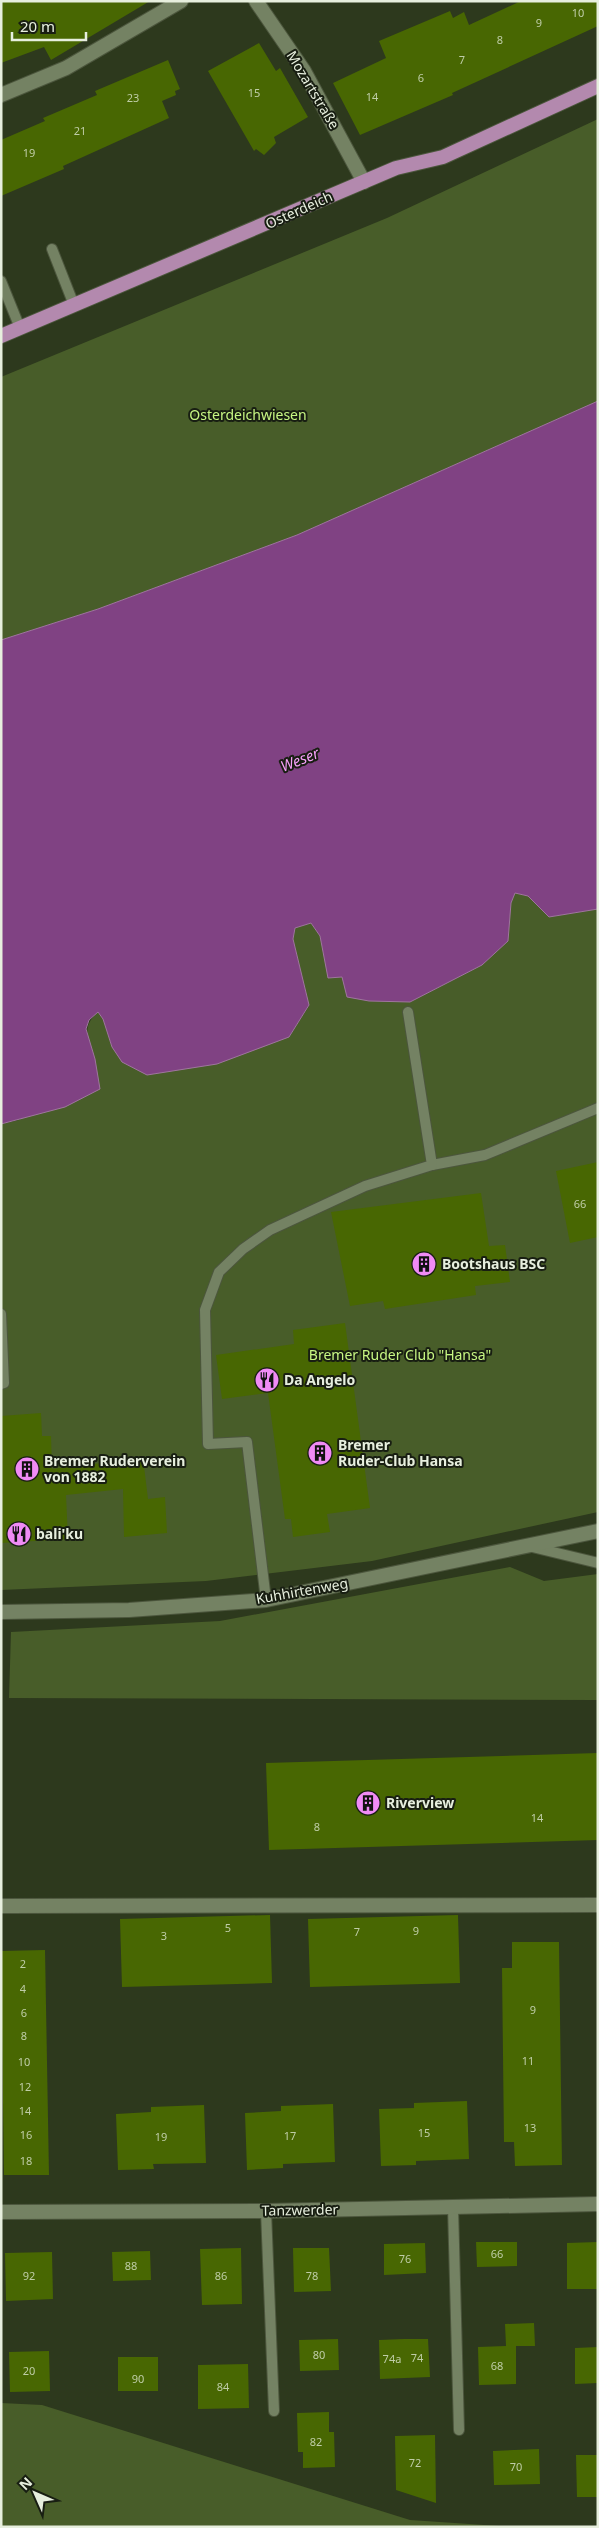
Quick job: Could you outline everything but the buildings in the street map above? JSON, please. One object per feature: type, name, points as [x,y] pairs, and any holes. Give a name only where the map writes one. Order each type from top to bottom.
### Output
[{"type":"main road","name":"Osterdeich","points":[[1,336],[396,168],[443,156],[598,86]]},
{"type":"street","points":[[1,95],[66,68],[182,1]]},
{"type":"street","name":"Mozartstraße","points":[[256,1],[304,71],[364,182]]},
{"type":"street","name":"Kuhhirtenweg","points":[[1,1612],[129,1610],[266,1600],[598,1531]]},
{"type":"street","points":[[1,1906],[598,1905]]},
{"type":"street","name":"Tanzwerder","points":[[1,2212],[266,2211],[598,2204]]},
{"type":"lane","points":[[52,249],[74,305]]},
{"type":"lane","points":[[1,281],[20,328]]},
{"type":"lane","points":[[408,1012],[432,1165]]},
{"type":"lane","points":[[266,1600],[247,1442],[208,1444],[205,1310],[219,1272],[243,1249],[270,1230],[365,1186],[432,1165],[485,1155],[598,1108]]},
{"type":"lane","points":[[1,1314],[4,1383],[1,1384]]},
{"type":"lane","points":[[528,1546],[598,1563]]},
{"type":"lane","points":[[453,2207],[459,2430]]},
{"type":"lane","points":[[266,2211],[274,2411]]},
{"type":"green space","name":"Osterdeichwiesen","points":[[598,119],[598,401],[297,535],[98,609],[1,640],[1,377],[387,218]]},
{"type":"green space","name":"Bremer Ruder Club \"Hansa\"","points":[[515,893],[528,896],[549,917],[598,909],[598,1512],[372,1561],[206,1581],[1,1590],[1,1124],[19,1120],[95,1059],[89,1040],[88,1029],[89,1023],[98,1012],[103,1019],[112,1047],[289,1037],[309,1006],[293,939],[295,928],[311,923],[320,936],[329,978],[342,977],[410,1002],[482,965],[508,941],[511,903]]},
{"type":"green space","points":[[510,1567],[544,1581],[598,1574],[598,1700],[9,1698],[11,1632],[220,1621]]},
{"type":"green space","points":[[1,2403],[42,2405],[410,2520],[514,2527],[1,2527]]},
{"type":"water","name":"Weser","points":[[598,401],[598,909],[549,917],[528,896],[515,893],[511,903],[508,941],[482,965],[410,1002],[369,1001],[347,997],[342,977],[328,978],[320,936],[311,923],[295,928],[293,939],[309,1005],[289,1037],[217,1064],[147,1075],[122,1062],[112,1047],[103,1019],[98,1012],[89,1020],[86,1029],[95,1059],[100,1089],[65,1107],[1,1124],[1,640],[98,609],[297,535]]},
{"type":"place","name":"Bootshaus BSC","points":[[424,1264]]},
{"type":"place","name":"Da Angelo","points":[[267,1380]]},
{"type":"place","name":"Bremer Ruder-Club Hansa","points":[[320,1453]]},
{"type":"place","name":"Bremer Ruderverein von 1882","points":[[27,1469]]},
{"type":"place","name":"bali'ku","points":[[19,1534]]},
{"type":"place","name":"Riverview","points":[[368,1803]]}]
